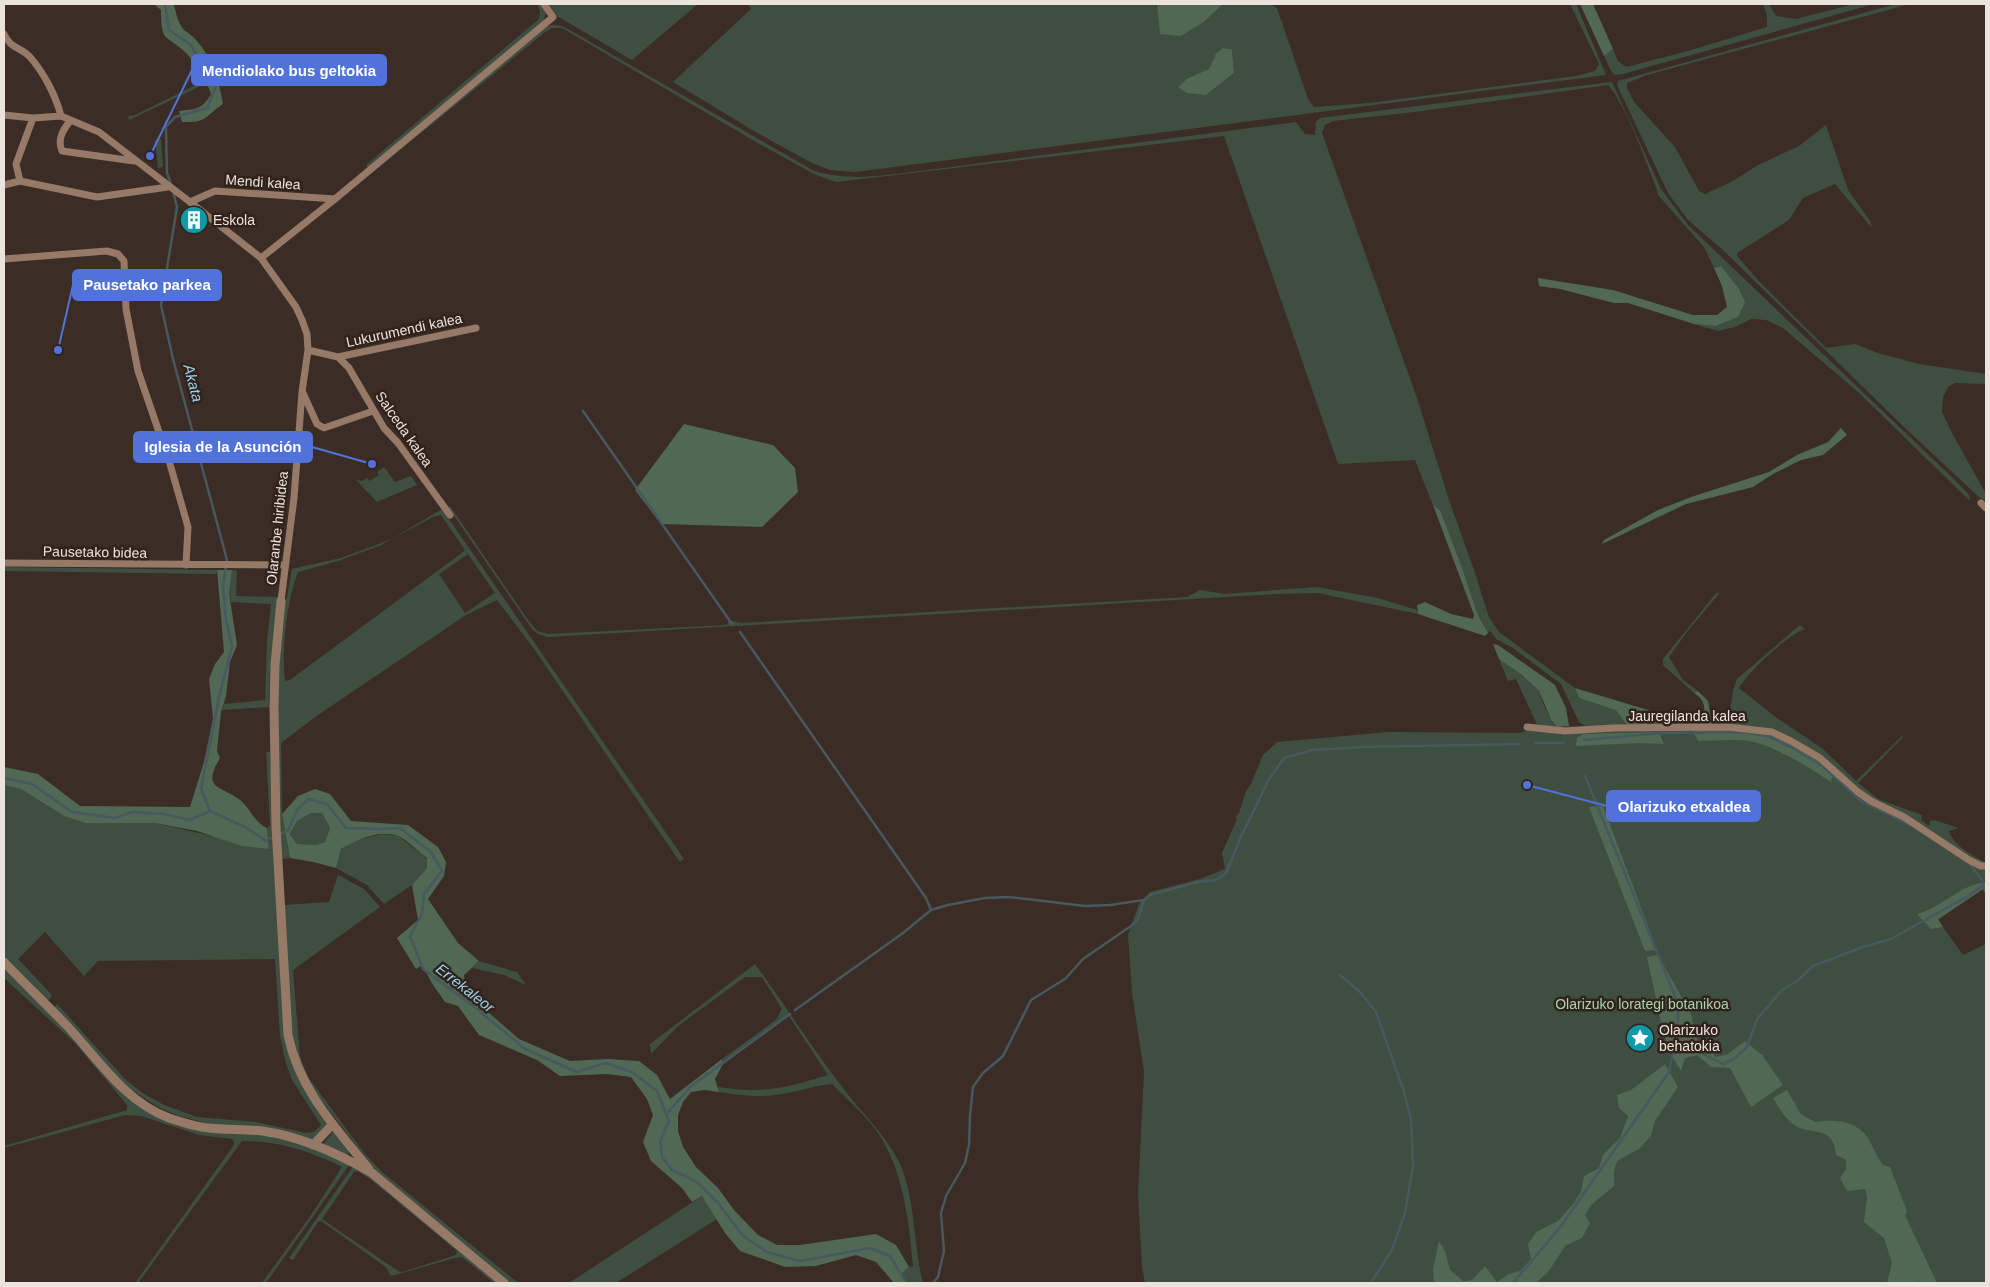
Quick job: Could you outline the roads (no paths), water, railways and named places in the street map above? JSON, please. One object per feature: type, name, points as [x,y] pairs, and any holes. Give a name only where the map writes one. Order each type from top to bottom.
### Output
[{"type":"street","points":[[261,258],[335,199],[553,16],[544,4]]},
{"type":"street","points":[[4,34],[8,43],[28,55],[41,72],[57,102],[61,116],[33,118],[4,115]]},
{"type":"street","name":"Olaranbe hiribidea","points":[[61,116],[99,132],[261,258],[296,308],[302,320],[308,350],[302,392],[294,498],[282,601]]},
{"type":"street","points":[[20,180],[16,164],[33,118]]},
{"type":"street","points":[[70,121],[61,132],[60,146],[62,151],[136,162]]},
{"type":"street","points":[[4,185],[20,180],[97,197],[168,186]]},
{"type":"street","name":"Mendi kalea","points":[[190,202],[215,191],[335,199]]},
{"type":"street","points":[[4,259],[106,250],[118,254],[124,261],[126,309],[138,371],[170,464],[188,527],[186,565]]},
{"type":"street","name":"Lukurumendi kalea","points":[[338,357],[476,328]]},
{"type":"street","points":[[308,350],[338,357]]},
{"type":"street","name":"Salceda kalea","points":[[338,357],[349,368],[372,411],[450,515]]},
{"type":"street","points":[[302,392],[317,424],[324,428],[372,411]]},
{"type":"street","name":"Pausetako bidea","points":[[4,563],[285,565]]},
{"type":"street","points":[[282,601],[275,664],[274,706],[276,827],[288,1035],[291,1052],[301,1077],[333,1124],[372,1173]]},
{"type":"street","name":"Jauregilanda kalea","points":[[1527,727],[1565,731],[1650,727],[1728,727],[1772,732],[1820,758],[1871,801],[1904,817],[1969,860],[1981,866],[1986,866]]},
{"type":"street","points":[[4,962],[68,1028],[115,1082],[146,1106],[168,1118],[207,1128],[261,1131],[278,1134],[345,1158],[372,1173],[504,1283]]},
{"type":"street","points":[[313,1145],[333,1124]]},
{"type":"waterway","name":"Akata","points":[[165,4],[169,30],[190,44],[216,86],[207,108],[175,117],[166,127],[167,173],[171,184]]},
{"type":"waterway","name":"Akata","points":[[173,191],[177,207],[161,305],[173,359],[227,560],[223,586],[226,620],[232,647],[219,697],[201,789],[210,811]]},
{"type":"waterway","points":[[583,411],[732,624]]},
{"type":"waterway","points":[[740,632],[926,898],[931,910]]},
{"type":"waterway","points":[[1584,740],[1661,733],[1744,732],[1767,736],[1793,748],[1824,767],[1861,801],[1912,826]]},
{"type":"waterway","points":[[1535,743],[1564,743]]},
{"type":"waterway","points":[[933,1283],[938,1277],[944,1251],[941,1213],[946,1196],[965,1163],[969,1145],[973,1087],[983,1073],[1003,1056],[1031,1000],[1065,979],[1083,959],[1131,926],[1138,919],[1144,900],[1150,895],[1197,882],[1216,880],[1226,873],[1268,781],[1284,758],[1312,750],[1362,747],[1519,744]]},
{"type":"waterway","points":[[1585,776],[1677,1001],[1678,1019],[1674,1047],[1689,1047],[1723,1064],[1734,1059],[1747,1047],[1757,1019],[1782,990],[1797,981],[1813,966],[1866,946],[1891,939],[1970,895],[1983,885],[1985,891]]},
{"type":"waterway","name":"Errekaleor","points":[[4,778],[32,784],[72,812],[115,818],[132,812],[164,814],[190,820],[210,811],[245,827],[266,841],[273,837]]},
{"type":"waterway","name":"Errekaleor","points":[[278,835],[288,830],[297,810],[308,799],[327,804],[346,828],[400,828],[431,852],[442,871],[424,894],[422,914],[410,936],[423,969],[477,1009],[525,1049],[577,1072],[605,1063],[632,1072],[657,1091],[669,1121],[660,1141],[662,1157],[672,1170],[697,1182],[718,1203],[743,1236],[767,1252],[800,1261],[870,1248],[890,1256],[906,1283]]},
{"type":"waterway","points":[[1969,863],[1982,880],[1983,885]]},
{"type":"waterway","points":[[795,1010],[903,933],[931,910],[985,898],[1009,897],[1085,906],[1110,905],[1144,900]]},
{"type":"waterway","points":[[1340,975],[1360,992],[1376,1012],[1403,1089],[1411,1119],[1413,1166],[1405,1213],[1392,1250],[1371,1283]]},
{"type":"waterway","points":[[666,1115],[690,1087],[790,1014]]},
{"type":"waterway","points":[[1513,1283],[1561,1226],[1669,1072],[1674,1047]]},
{"type":"place","name":"Mendiolako bus geltokia","points":[[150,156]]},
{"type":"place","name":"Eskola","points":[[194,220]]},
{"type":"place","name":"Pausetako parkea","points":[[58,350]]},
{"type":"place","name":"Iglesia de la Asunción","points":[[372,464]]},
{"type":"place","name":"Olarizuko etxaldea","points":[[1527,785]]},
{"type":"place","name":"Olarizuko behatokia","points":[[1640,1038]]},
{"type":"park label","name":"Olarizuko lorategi botanikoa","points":[[1642,1004]]}]
